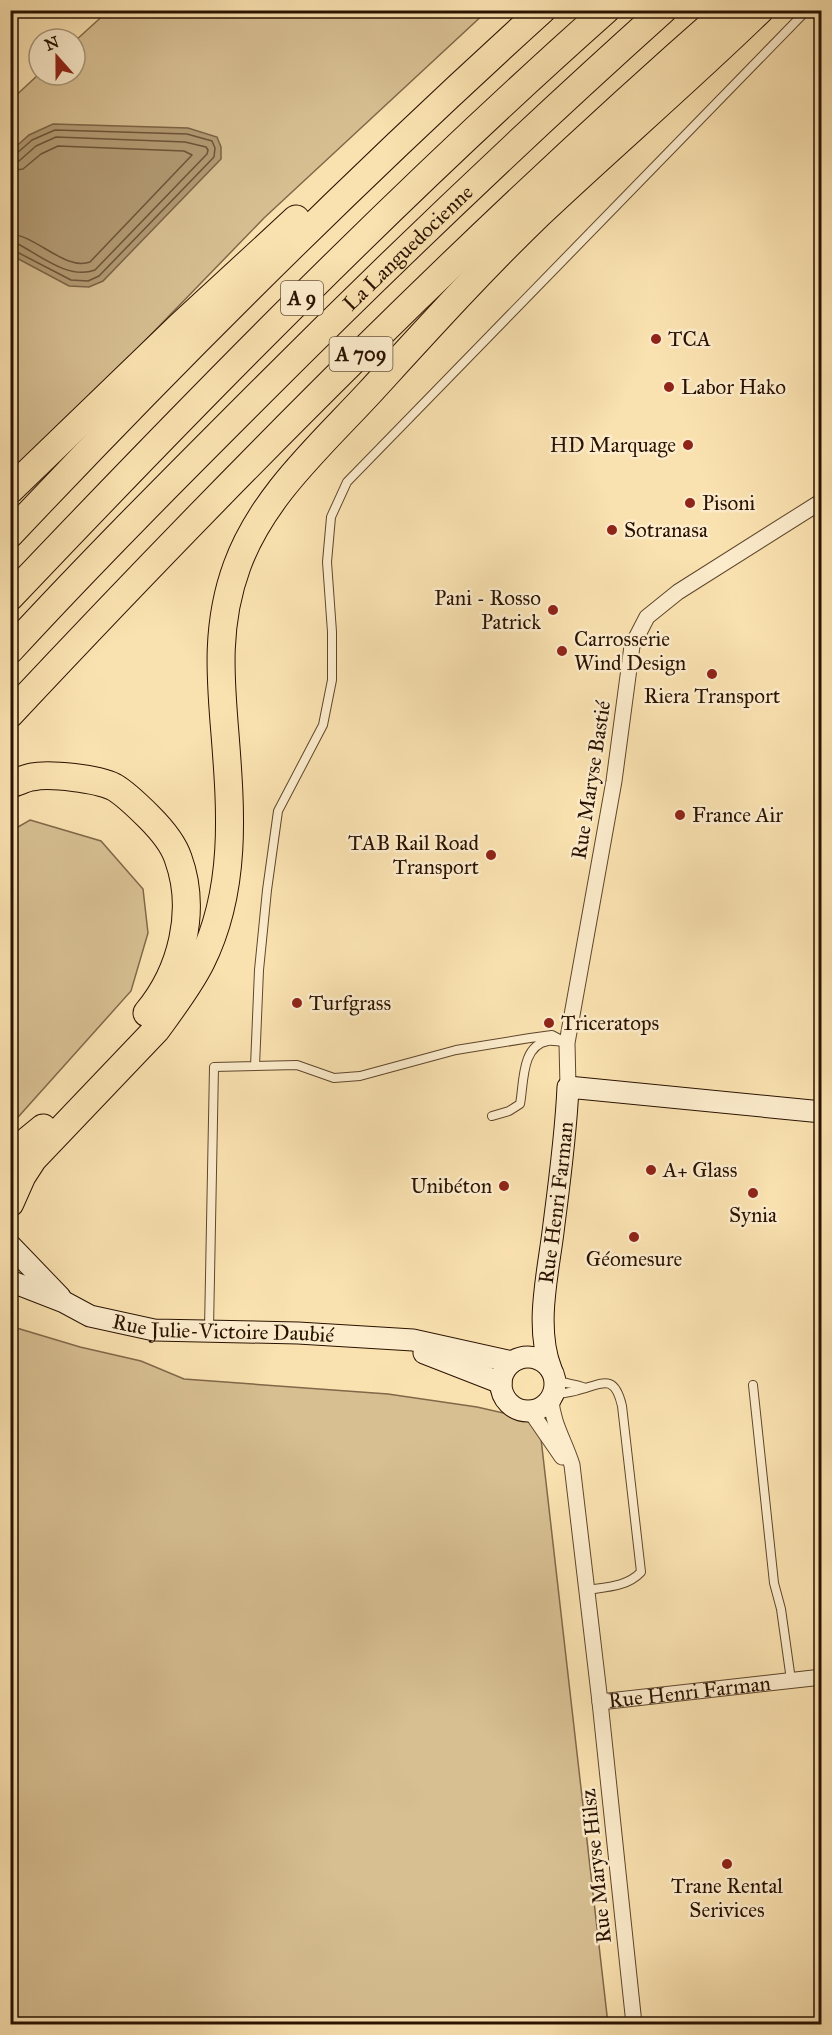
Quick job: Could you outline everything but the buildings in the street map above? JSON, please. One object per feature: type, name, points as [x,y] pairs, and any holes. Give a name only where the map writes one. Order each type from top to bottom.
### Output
[{"type":"highway","name":"La Languedocienne","points":[[10,597],[116,485],[267,332],[431,173],[606,10]]},
{"type":"highway","name":"La Languedocienne","points":[[10,650],[213,440],[383,271],[663,10]]},
{"type":"highway","name":"A 709","points":[[10,714],[152,563],[427,287],[728,10]]},
{"type":"highway","points":[[10,1203],[22,1176],[33,1159],[156,1030],[194,976],[211,942],[223,898],[230,849],[230,798],[220,667],[222,626],[225,603],[238,564],[250,535],[264,512],[306,460],[502,250],[760,10]]},
{"type":"highway","points":[[10,490],[172,333],[311,205],[399,126],[540,13]]},
{"type":"highway","points":[[10,534],[264,275],[540,13]]},
{"type":"highway","points":[[10,784],[33,776],[73,777],[113,787],[139,807],[158,827],[178,855],[184,880],[187,921],[178,958],[160,997],[108,1059],[44,1127],[10,1155]]},
{"type":"street","name":"Rue Maryse Bastié","points":[[568,1087],[567,1043],[614,781],[632,646],[647,618],[678,592],[822,501]]},
{"type":"street","points":[[568,1087],[822,1112]]},
{"type":"street","name":"Rue Henri Farman","points":[[568,1087],[566,1137],[542,1318],[552,1386],[554,1422],[566,1446],[572,1465],[600,1702],[822,1677]]},
{"type":"street","name":"Rue Julie-Victoire Daubié","points":[[10,1245],[64,1302]]},
{"type":"street","name":"Rue Julie-Victoire Daubié","points":[[10,1281],[64,1302],[90,1316],[154,1330],[413,1340],[520,1359]]},
{"type":"street","name":"Rue Henri Farman","points":[[520,1359],[542,1318]]},
{"type":"street","name":"Rue Julie-Victoire Daubié","points":[[387,1338],[501,1383]]},
{"type":"street","points":[[520,1359],[537,1359],[552,1386],[542,1407],[531,1412],[513,1408],[502,1394],[502,1375],[520,1359]]},
{"type":"street","name":"Rue Henri Farman","points":[[531,1412],[555,1445],[573,1482]]},
{"type":"street","name":"Rue Maryse Hilsz","points":[[600,1702],[634,2025]]},
{"type":"lane","points":[[255,1066],[259,970],[278,811],[322,724],[332,680],[332,632],[327,562],[331,517],[347,482],[807,10]]},
{"type":"lane","points":[[209,1331],[214,1066],[297,1065],[334,1078],[360,1076],[456,1050],[530,1038],[552,1035],[567,1043]]},
{"type":"lane","points":[[492,1116],[520,1104],[527,1058],[536,1046],[548,1041],[567,1043]]},
{"type":"lane","points":[[552,1386],[563,1392],[604,1383],[614,1386],[619,1392],[622,1406],[641,1572],[634,1580],[624,1584],[586,1590]]},
{"type":"lane","points":[[552,1386],[576,1384],[583,1387]]},
{"type":"lane","points":[[753,1385],[774,1583],[781,1609],[791,1680]]},
{"type":"shaded area","points":[[108,11],[487,11],[264,218],[11,479],[10,101],[27,85],[27,87],[87,87],[87,30]]},
{"type":"shaded area","points":[[30,820],[101,841],[143,889],[148,933],[131,991],[11,1125],[11,831]]},
{"type":"shaded area","points":[[10,1326],[80,1347],[141,1361],[184,1379],[388,1394],[477,1407],[539,1421],[608,2024],[11,2024]]},
{"type":"water","points":[[53,124],[188,128],[217,137],[221,147],[221,159],[103,281],[89,287],[69,286],[11,255],[11,151],[29,135]]},
{"type":"place","name":"TCA","points":[[656,339]]},
{"type":"place","name":"Labor Hako","points":[[669,387]]},
{"type":"place","name":"HD Marquage","points":[[688,445]]},
{"type":"place","name":"Pisoni","points":[[690,503]]},
{"type":"place","name":"Sotranasa","points":[[612,530]]},
{"type":"place","name":"Pani - Rosso Patrick","points":[[553,610]]},
{"type":"place","name":"Carrosserie Wind Design","points":[[562,651]]},
{"type":"place","name":"Riera Transport","points":[[712,674]]},
{"type":"place","name":"France Air","points":[[680,815]]},
{"type":"place","name":"TAB Rail Road Transport","points":[[491,855]]},
{"type":"place","name":"Turfgrass","points":[[297,1003]]},
{"type":"place","name":"Triceratops","points":[[549,1023]]},
{"type":"place","name":"A+ Glass","points":[[651,1170]]},
{"type":"place","name":"Unibéton","points":[[504,1186]]},
{"type":"place","name":"Synia","points":[[753,1193]]},
{"type":"place","name":"Géomesure","points":[[634,1237]]},
{"type":"place","name":"Trane Rental Serivices","points":[[727,1864]]}]
